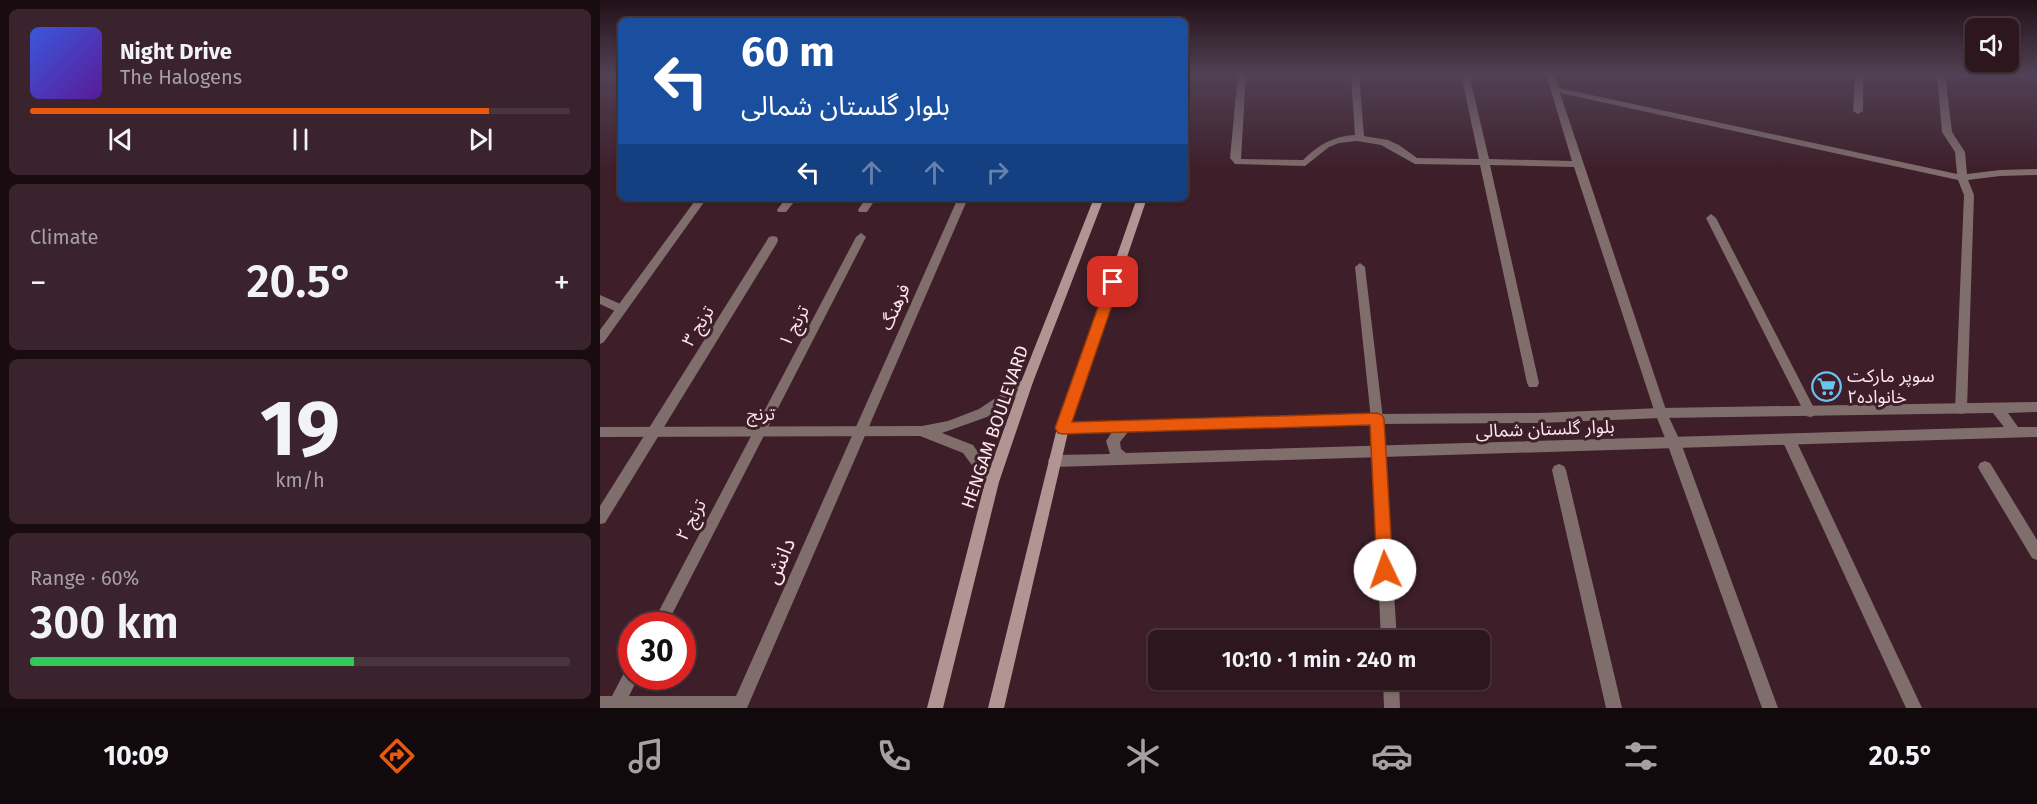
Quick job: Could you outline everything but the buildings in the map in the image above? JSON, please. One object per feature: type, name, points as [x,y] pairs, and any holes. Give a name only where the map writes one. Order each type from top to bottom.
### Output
[{"type":"main road","name":"HENGAM BOULEVARD","points":[[935,708],[992,482],[1027,382],[1098,201]]},
{"type":"main road","points":[[996,708],[1063,428],[1142,201]]},
{"type":"street","points":[[1239,107],[1235,158],[1238,162],[1305,163],[1324,146],[1338,140],[1359,139],[1388,143],[1404,150],[1415,161],[1578,164]]},
{"type":"street","points":[[1357,107],[1359,139]]},
{"type":"street","points":[[1473,107],[1533,383]]},
{"type":"street","points":[[1562,107],[1578,164],[1661,413],[1770,708]]},
{"type":"street","points":[[1635,107],[1962,178],[2000,173],[2037,172]]},
{"type":"street","points":[[1944,107],[1947,132],[1960,152],[1962,178],[1969,195],[1961,409]]},
{"type":"street","points":[[600,339],[700,201]]},
{"type":"street","points":[[782,210],[790,201]]},
{"type":"street","points":[[863,210],[869,201]]},
{"type":"street","name":"فرهنگ","points":[[859,432],[962,201]]},
{"type":"street","points":[[1711,218],[1810,412]]},
{"type":"street","name":"ترنج ۱","points":[[759,432],[861,237]]},
{"type":"street","name":"ترنج ۳","points":[[600,518],[773,240]]},
{"type":"street","points":[[1360,267],[1377,419],[1388,630]]},
{"type":"street","points":[[600,299],[621,309]]},
{"type":"street","points":[[922,431],[949,426],[983,413],[1027,382]]},
{"type":"street","name":"بلوار گلستان شمالی","points":[[1063,428],[1377,419],[1539,418],[1661,413],[2037,407]]},
{"type":"street","points":[[1997,408],[2015,433]]},
{"type":"street","points":[[1124,427],[1113,441],[1113,449],[1124,459]]},
{"type":"street","points":[[922,431],[968,449],[992,482]]},
{"type":"street","name":"ترنج","points":[[600,432],[922,431]]},
{"type":"street","name":"ترنج ۲","points":[[665,612],[759,432]]},
{"type":"street","name":"دانش","points":[[740,706],[859,432]]},
{"type":"street","name":"بلوار گلستان شمالی","points":[[1055,461],[2037,432]]},
{"type":"street","points":[[1789,440],[1914,708]]},
{"type":"street","points":[[1985,467],[2037,553]]},
{"type":"street","points":[[1559,470],[1614,708]]},
{"type":"street","points":[[610,705],[621,690]]},
{"type":"street","points":[[1391,690],[1392,708]]},
{"type":"street","points":[[610,705],[740,706]]},
{"type":"place","name":"سوپر ماركت خانواده٢","points":[[1826,386]]},
{"type":"route","points":[[1113,282],[1063,428],[1377,419],[1385,570]]}]
